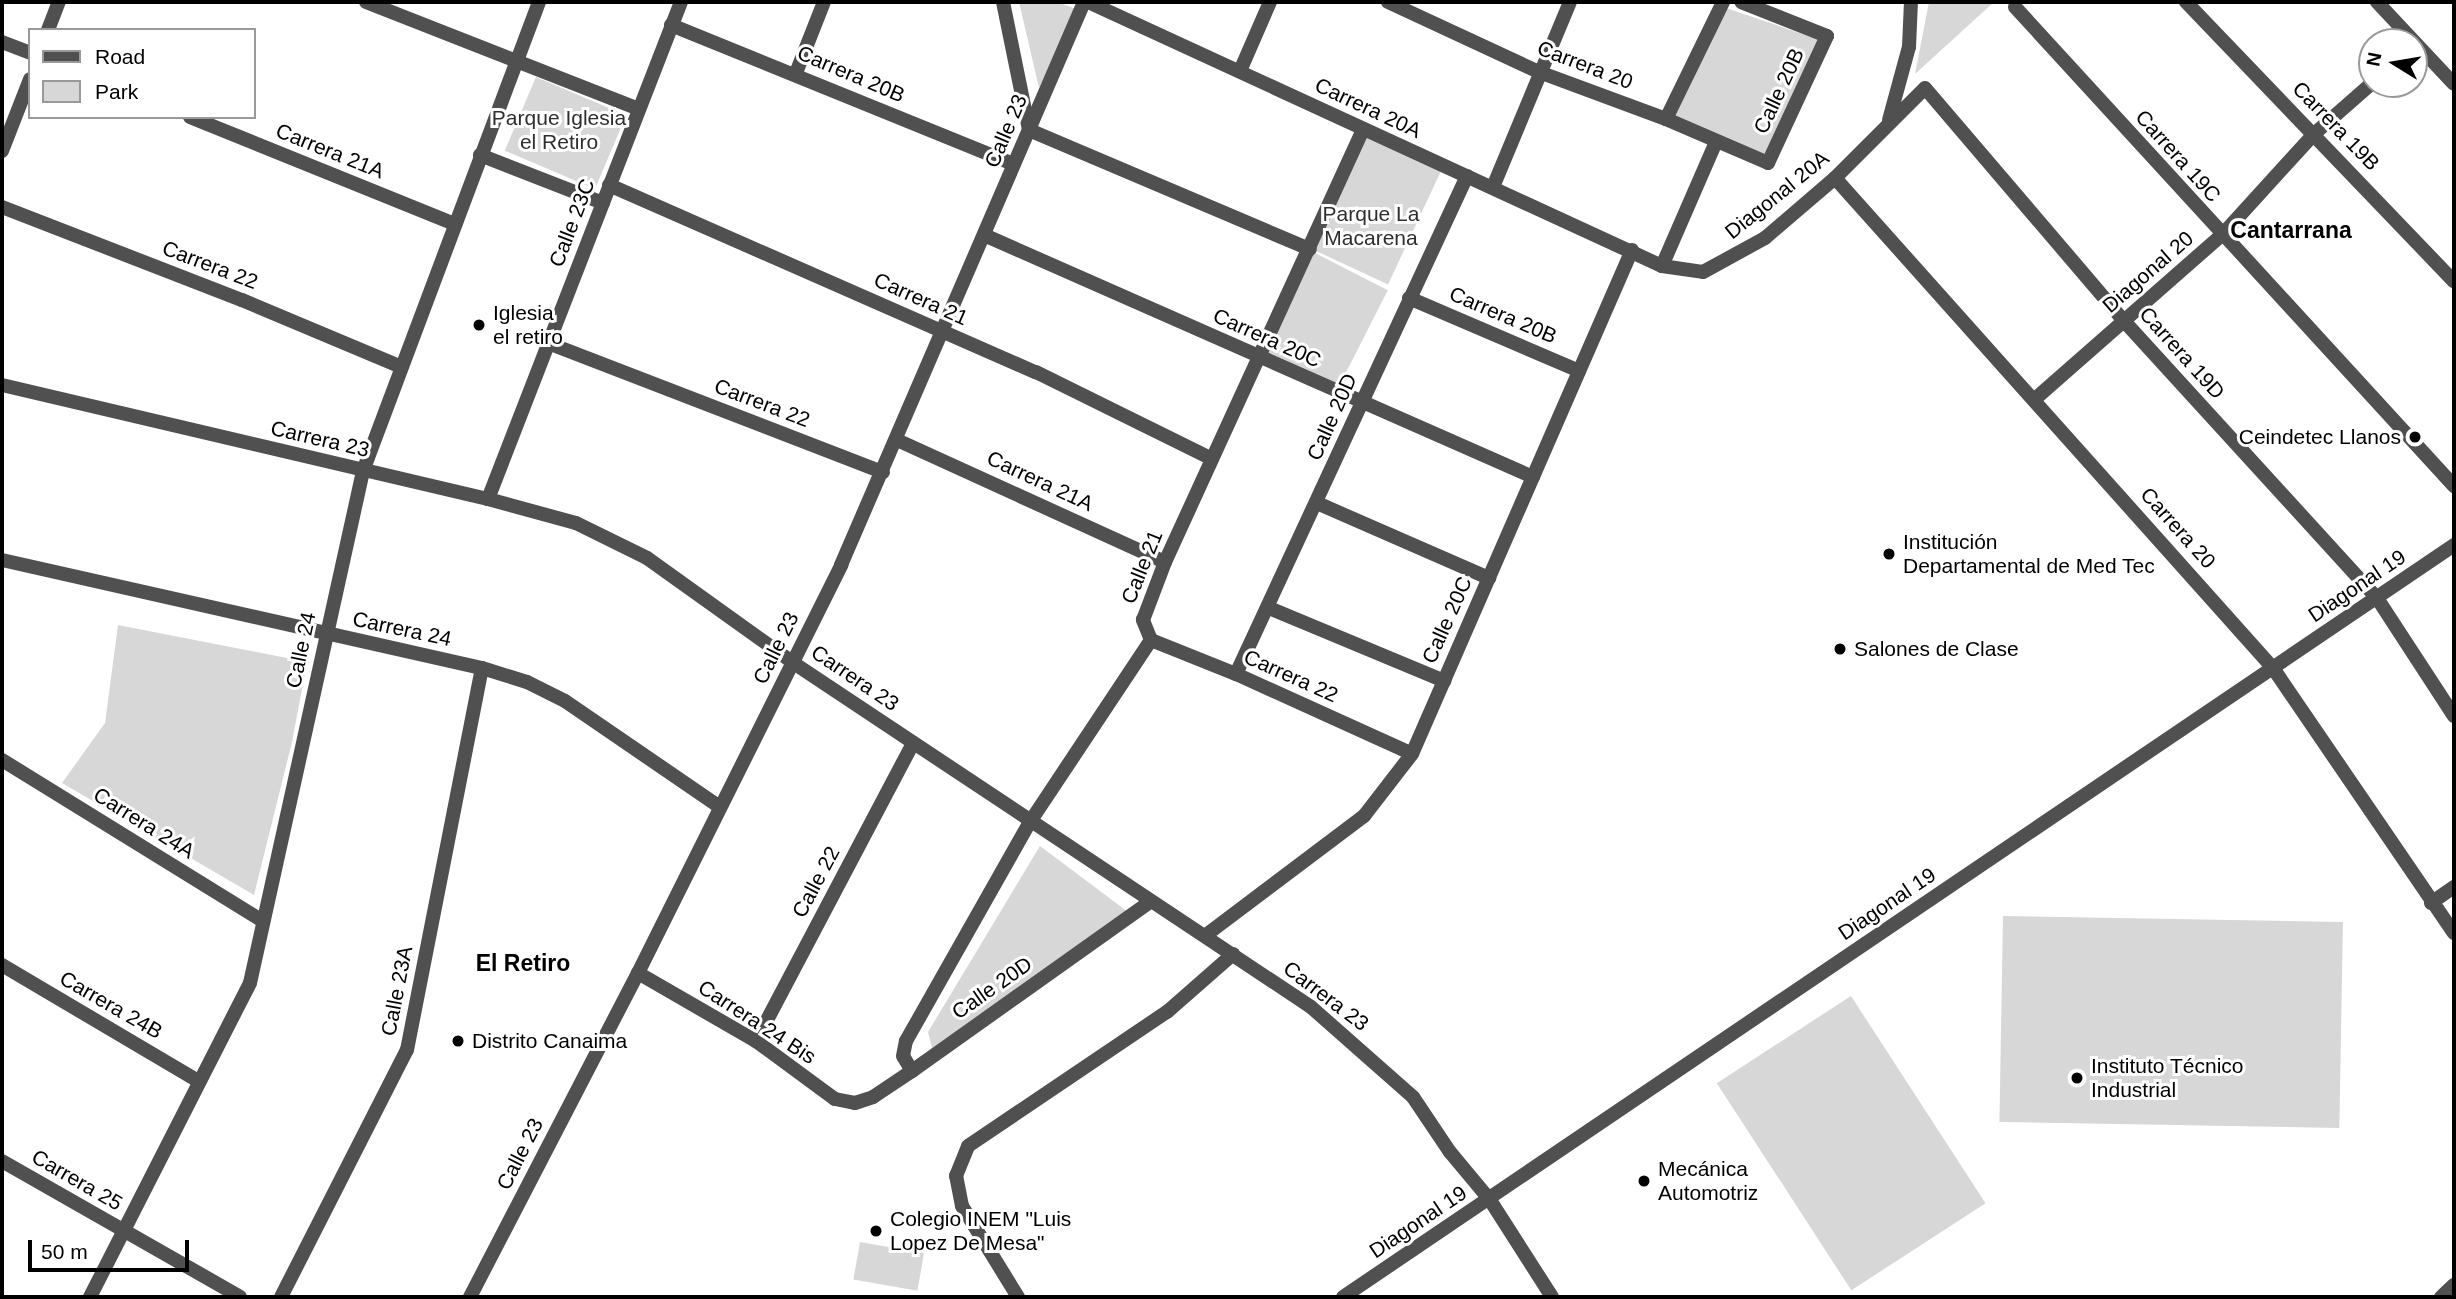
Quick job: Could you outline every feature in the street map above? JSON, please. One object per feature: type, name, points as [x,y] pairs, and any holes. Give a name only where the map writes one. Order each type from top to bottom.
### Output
[{"type":"street","points":[[49,28],[59,2]]},
{"type":"street","points":[[366,2],[391,6],[515,60],[639,109]]},
{"type":"street","name":"Calle 24","points":[[90,1297],[250,983],[363,471],[539,2]]},
{"type":"street","name":"Calle 23C","points":[[488,499],[681,2]]},
{"type":"street","points":[[796,73],[824,2]]},
{"type":"street","points":[[1003,2],[1029,130],[1310,249]]},
{"type":"street","name":"Calle 23","points":[[470,1297],[638,973],[883,472],[1086,2]]},
{"type":"street","name":"Carrera 20A","points":[[1086,2],[1632,250]]},
{"type":"street","points":[[1240,71],[1270,2]]},
{"type":"street","name":"Carrera 20","points":[[1388,2],[1539,72],[1666,119],[1768,163]]},
{"type":"street","points":[[1493,187],[1570,2]]},
{"type":"street","points":[[1666,119],[1723,2]]},
{"type":"street","name":"Calle 20B","points":[[1741,2],[1827,36],[1768,163]]},
{"type":"street","points":[[1888,122],[1909,47],[1911,2]]},
{"type":"street","name":"Carrera 19B","points":[[2186,2],[2454,281]]},
{"type":"street","points":[[2377,2],[2401,28]]},
{"type":"street","name":"Carrera 19C","points":[[2015,7],[2454,486]]},
{"type":"street","name":"Carrera 20B","points":[[671,25],[796,73],[1014,164]]},
{"type":"street","points":[[2,42],[28,52]]},
{"type":"street","points":[[2428,57],[2454,84]]},
{"type":"street","points":[[2,151],[28,84]]},
{"type":"street","name":"Diagonal 20A","points":[[1632,250],[1662,266],[1703,272],[1735,257],[1765,238],[1835,178],[1888,122],[1925,88]]},
{"type":"street","name":"Carrera 19D","points":[[1925,88],[2124,321],[2377,598],[2454,716]]},
{"type":"street","name":"Diagonal 20","points":[[2035,399],[2222,235],[2314,134],[2358,95]]},
{"type":"street","name":"Carrera 21A","points":[[195,119],[455,223]]},
{"type":"street","name":"Calle 21","points":[[1152,640],[1143,620],[1165,562],[1363,129]]},
{"type":"street","points":[[1662,266],[1716,142]]},
{"type":"street","points":[[480,155],[603,203]]},
{"type":"street","name":"Calle 20D","points":[[1236,674],[1269,608],[1361,402],[1467,176]]},
{"type":"street","name":"Carrera 20","points":[[1835,178],[2273,668],[2454,933]]},
{"type":"street","name":"Carrera 21","points":[[609,185],[1036,372],[1212,459]]},
{"type":"street","name":"Carrera 22","points":[[2,207],[242,300],[401,368]]},
{"type":"street","name":"Carrera 20C","points":[[984,235],[1260,359],[1533,477]]},
{"type":"street","name":"Calle 20C","points":[[1206,935],[1345,832],[1380,798],[1412,754],[1632,250]]},
{"type":"street","name":"Carrera 20B","points":[[1409,298],[1579,371]]},
{"type":"street","name":"Carrera 22","points":[[548,343],[883,472]]},
{"type":"street","name":"Carrera 23","points":[[2,385],[488,499],[576,523],[624,545],[670,573],[792,662],[1311,1007],[1380,1065],[1413,1097],[1450,1152],[1490,1200],[1552,1297]]},
{"type":"street","name":"Carrera 21A","points":[[897,440],[1165,562]]},
{"type":"street","points":[[1317,503],[1489,578]]},
{"type":"street","name":"Diagonal 19","points":[[1343,1297],[2454,545]]},
{"type":"street","name":"Carrera 24","points":[[2,560],[482,668],[527,682],[565,701],[720,807]]},
{"type":"street","points":[[1269,608],[1444,681]]},
{"type":"street","points":[[912,1071],[903,1056],[906,1041],[1030,822],[1152,640]]},
{"type":"street","name":"Carrera 22","points":[[1152,640],[1236,674],[1412,754]]},
{"type":"street","name":"Calle 23A","points":[[281,1297],[407,1050],[482,668]]},
{"type":"street","name":"Calle 22","points":[[756,1041],[913,743]]},
{"type":"street","name":"Carrera 24A","points":[[2,760],[263,921]]},
{"type":"street","points":[[2431,903],[2454,887]]},
{"type":"street","name":"Calle 20D","points":[[855,1103],[873,1097],[912,1071],[1151,901]]},
{"type":"street","points":[[1018,1297],[962,1206],[956,1177],[968,1146],[1167,1012],[1233,954]]},
{"type":"street","name":"Carrera 24B","points":[[2,965],[198,1081]]},
{"type":"street","name":"Carrera 24 Bis","points":[[638,973],[756,1041],[835,1099],[855,1103]]},
{"type":"street","name":"Carrera 25","points":[[2,1161],[240,1297]]},
{"type":"street","points":[[2441,1297],[2454,1284]]},
{"type":"green space","points":[[1019,2],[1057,2],[1079,10],[1039,88]]},
{"type":"green space","points":[[1929,2],[1994,2],[1915,74]]},
{"type":"green space","points":[[1726,8],[1823,41],[1766,156],[1671,115]]},
{"type":"green space","name":"Parque Iglesia el Retiro","points":[[536,77],[626,115],[595,189],[505,151]]},
{"type":"green space","name":"Parque La Macarena","points":[[1366,133],[1442,168],[1388,285],[1312,249]]},
{"type":"green space","points":[[1313,252],[1388,290],[1337,390],[1262,352]]},
{"type":"green space","points":[[118,625],[307,662],[292,742],[254,895],[62,783],[105,723]]},
{"type":"green space","points":[[1040,846],[1128,912],[932,1048],[928,1032]]},
{"type":"green space","points":[[2003,916],[2343,922],[2339,1128],[1999,1122]]},
{"type":"green space","points":[[1851,996],[1986,1203],[1851,1290],[1717,1083]]},
{"type":"green space","points":[[860,1242],[924,1253],[917,1291],[853,1279]]},
{"type":"place","name":"Iglesia el retiro","points":[[479,325]]},
{"type":"place","name":"Ceindetec Llanos","points":[[2415,437]]},
{"type":"place","name":"Institución Departamental de Med Tec","points":[[1889,554]]},
{"type":"place","name":"Salones de Clase","points":[[1840,649]]},
{"type":"place","name":"Distrito Canaima","points":[[458,1041]]},
{"type":"place","name":"Instituto Técnico Industrial","points":[[2077,1078]]},
{"type":"place","name":"Mecánica Automotriz","points":[[1644,1181]]},
{"type":"place","name":"Colegio INEM \"Luis Lopez De Mesa\"","points":[[876,1231]]},
{"type":"district","name":"Cantarrana","points":[[2291,230]]},
{"type":"district","name":"El Retiro","points":[[523,963]]}]
